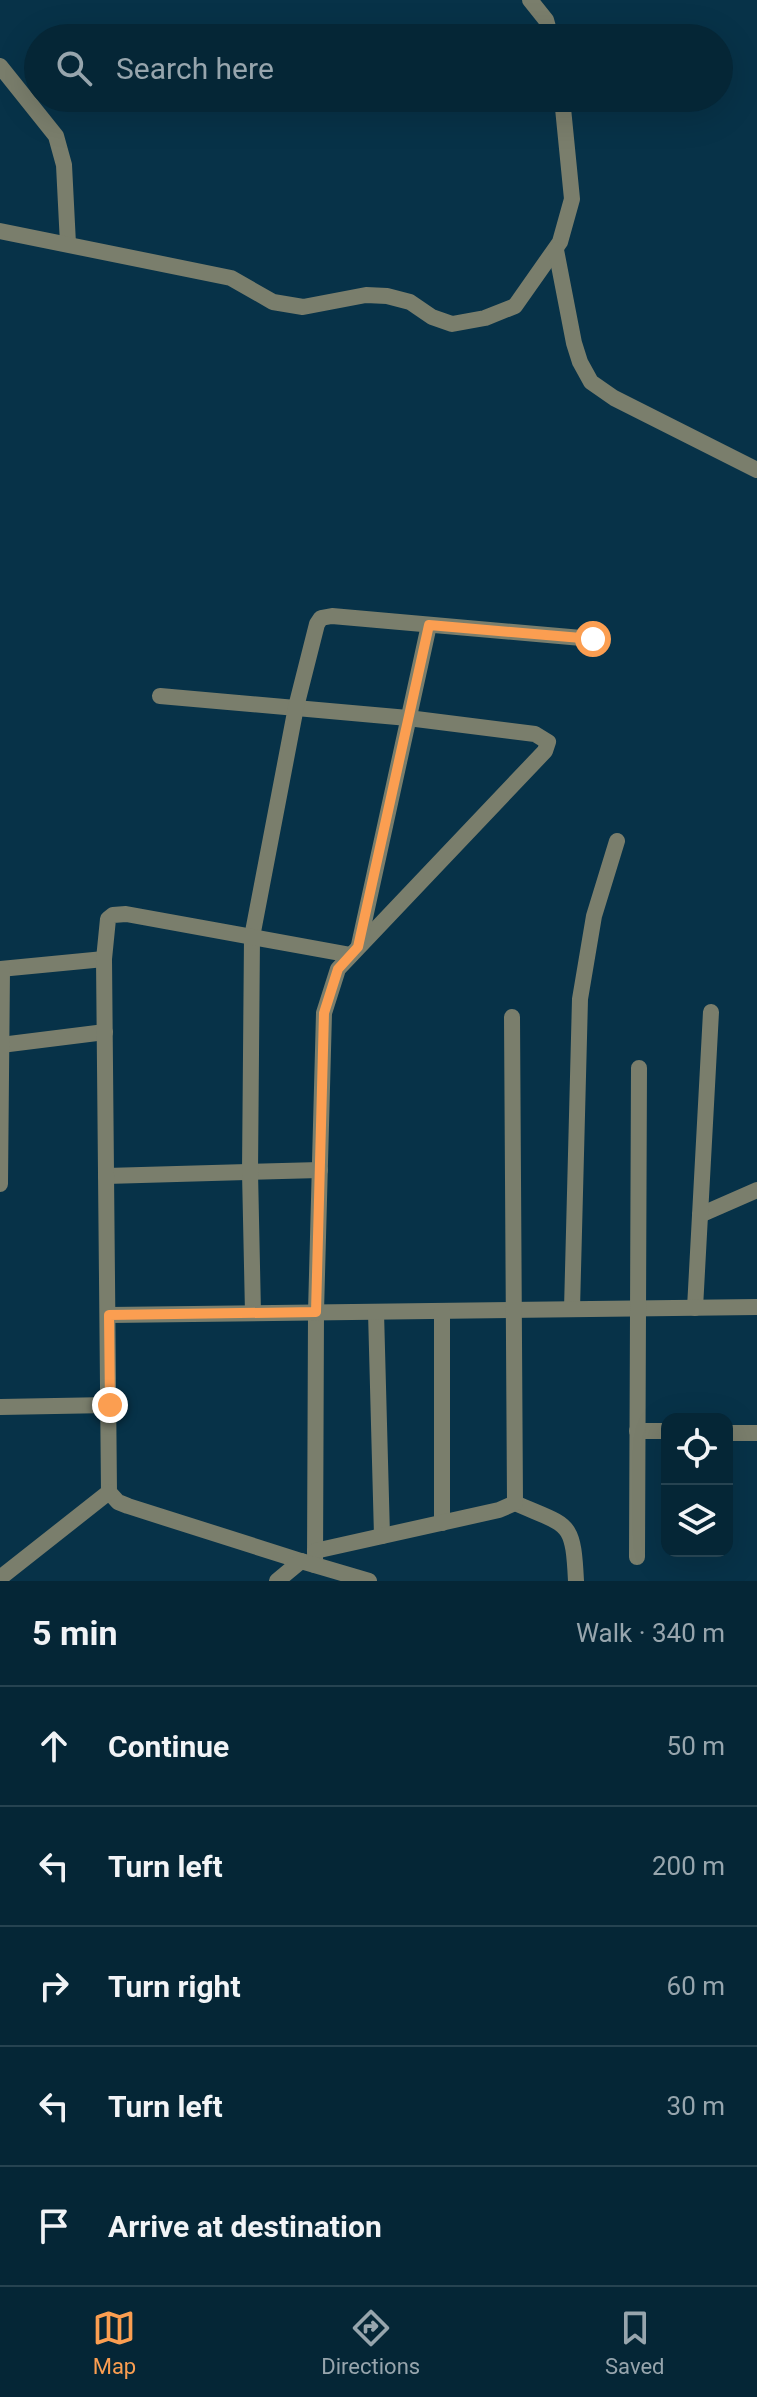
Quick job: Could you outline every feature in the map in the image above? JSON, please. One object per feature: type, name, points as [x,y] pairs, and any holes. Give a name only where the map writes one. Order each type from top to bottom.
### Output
[{"type":"street","points":[[530,0],[547,24]]},
{"type":"street","points":[[0,66],[24,96]]},
{"type":"street","points":[[37,112],[56,136],[64,165],[68,244]]},
{"type":"street","points":[[0,231],[231,278],[273,302],[303,307],[366,295],[387,296],[410,302],[432,317],[452,324],[485,318],[515,306],[560,242],[572,199],[563,112]]},
{"type":"street","points":[[556,250],[574,343],[591,382],[614,398],[757,470]]},
{"type":"street","points":[[253,1313],[250,1172],[252,937],[296,707],[314,633],[321,618],[332,616],[593,639]]},
{"type":"street","points":[[354,951],[429,625]]},
{"type":"street","points":[[160,696],[408,718],[535,734],[548,742],[545,751],[338,969],[324,1013],[310,1559]]},
{"type":"street","points":[[572,1309],[580,999],[594,916],[617,841]]},
{"type":"street","points":[[354,951],[252,937],[126,914],[113,915],[108,919],[104,959],[109,1492],[118,1502],[128,1506],[310,1559],[369,1581]]},
{"type":"street","points":[[0,1184],[1,969],[104,959]]},
{"type":"street","points":[[695,1308],[711,1012]]},
{"type":"street","points":[[512,1017],[515,1503]]},
{"type":"street","points":[[1,1045],[105,1032]]},
{"type":"street","points":[[637,1557],[639,1068]]},
{"type":"street","points":[[106,1176],[320,1170]]},
{"type":"street","points":[[700,1215],[757,1190]]},
{"type":"street","points":[[109,1315],[757,1307]]},
{"type":"street","points":[[442,1311],[442,1523]]},
{"type":"street","points":[[376,1312],[382,1536]]},
{"type":"street","points":[[0,1407],[110,1405]]},
{"type":"street","points":[[637,1431],[661,1431]]},
{"type":"street","points":[[733,1433],[757,1433]]},
{"type":"street","points":[[1,1579],[109,1492]]},
{"type":"street","points":[[277,1581],[310,1559],[382,1536],[499,1510],[515,1503],[564,1525],[574,1543],[576,1581]]},
{"type":"route","points":[[110,1405],[109,1315],[316,1312],[324,1013],[338,969],[358,947],[429,625],[593,639]]}]
